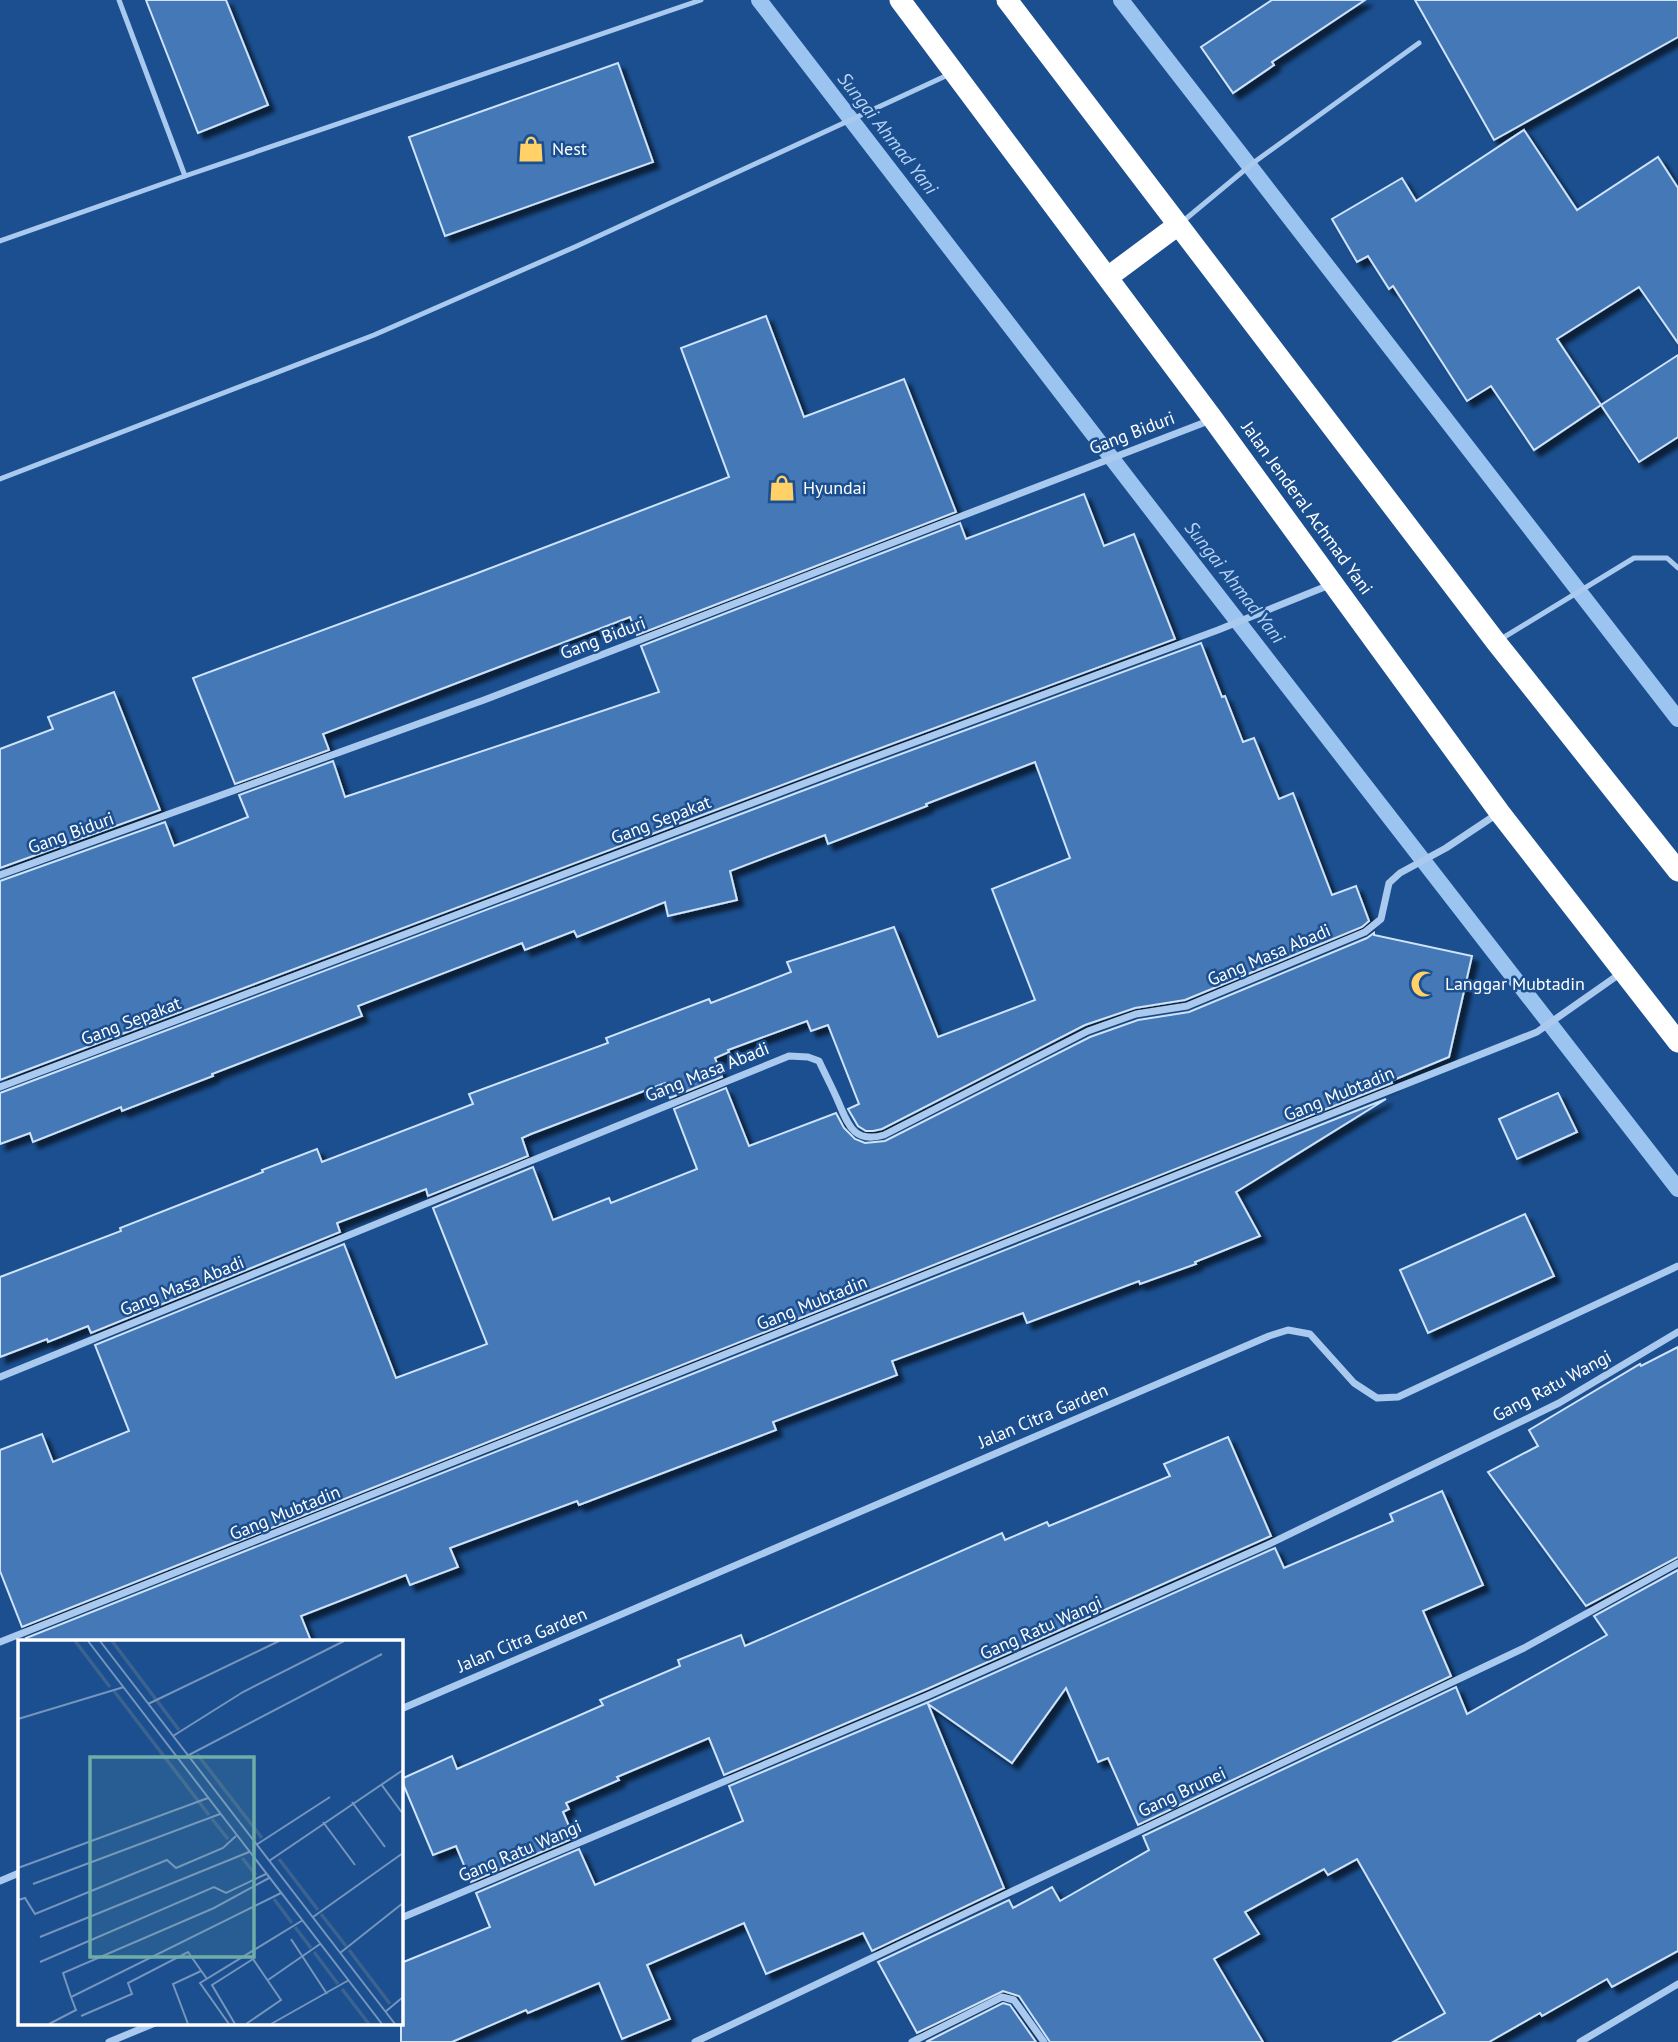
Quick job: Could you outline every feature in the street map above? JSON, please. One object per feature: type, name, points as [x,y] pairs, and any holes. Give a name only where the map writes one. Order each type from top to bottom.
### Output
[{"type":"highway","name":"Jalan Jenderal Achmad Yani","points":[[900,0],[1213,419],[1500,813],[1678,1042]]},
{"type":"highway","points":[[1007,0],[1496,642],[1678,871]]},
{"type":"highway","points":[[1108,277],[1178,225]]},
{"type":"street","name":"Gang Biduri","points":[[0,875],[484,700],[1213,419]]},
{"type":"street","name":"Gang Sepakat","points":[[0,1087],[1218,630],[1334,583]]},
{"type":"street","name":"Gang Masa Abadi","points":[[0,1377],[789,1056],[808,1057],[818,1061],[838,1100],[846,1124],[860,1136],[873,1138],[884,1135],[1088,1031],[1136,1014],[1187,1006],[1365,932],[1381,919],[1389,883],[1400,873],[1446,848],[1500,813]]},
{"type":"street","name":"Gang Mubtadin","points":[[0,1642],[1537,1032],[1623,972]]},
{"type":"street","name":"Jalan Citra Garden","points":[[402,1709],[1269,1336],[1288,1331],[1310,1334],[1354,1383],[1377,1398],[1398,1397],[1678,1266]]},
{"type":"street","name":"Gang Ratu Wangi","points":[[402,1919],[941,1689],[1267,1545],[1559,1404],[1678,1332]]},
{"type":"street","name":"Gang Brunei","points":[[695,2042],[1524,1648],[1678,1563]]},
{"type":"street","points":[[0,1881],[18,1873]]},
{"type":"street","points":[[1580,2042],[1678,1984]]},
{"type":"street","points":[[912,2042],[1002,1997],[1014,2000],[1044,2042]]},
{"type":"street","points":[[109,2042],[153,2024]]},
{"type":"lane","points":[[119,0],[185,176]]},
{"type":"lane","points":[[0,241],[701,0]]},
{"type":"lane","points":[[1178,225],[1254,163],[1419,43]]},
{"type":"lane","points":[[0,479],[374,335],[577,246],[954,72]]},
{"type":"lane","points":[[1496,642],[1634,558],[1667,558],[1678,568]]},
{"type":"building","points":[[146,0],[226,0],[268,105],[198,133]]},
{"type":"building","points":[[1272,0],[1365,0],[1272,62],[1274,65],[1233,93],[1201,47]]},
{"type":"building","points":[[1415,0],[1678,0],[1678,37],[1494,140]]},
{"type":"building","name":"Nest","points":[[618,63],[653,162],[445,236],[409,137]]},
{"type":"building","points":[[1524,130],[1577,210],[1658,157],[1678,188],[1678,343],[1639,287],[1557,339],[1601,405],[1534,450],[1491,386],[1467,401],[1393,286],[1389,289],[1368,256],[1357,262],[1332,219],[1402,178],[1416,201]]},
{"type":"building","points":[[766,316],[804,417],[904,379],[956,512],[637,635],[630,617],[323,734],[329,750],[235,784],[193,678],[729,477],[681,348]]},
{"type":"building","points":[[1678,355],[1678,437],[1639,462],[1601,405]]},
{"type":"building","points":[[1084,494],[1104,546],[1134,534],[1175,639],[0,1080],[0,881],[165,822],[174,846],[248,817],[239,795],[333,761],[345,797],[659,692],[641,646],[960,523],[966,539]]},
{"type":"building","points":[[1201,643],[1243,742],[1254,738],[1279,799],[1293,793],[1332,895],[1356,886],[1369,921],[1362,927],[1185,1000],[1135,1008],[1085,1025],[882,1129],[873,1131],[866,1131],[858,1126],[848,1109],[859,1104],[828,1025],[811,1031],[807,1021],[728,1050],[729,1052],[715,1058],[722,1077],[670,1098],[665,1083],[531,1134],[522,1138],[528,1156],[428,1196],[426,1189],[337,1223],[340,1232],[91,1333],[88,1326],[0,1357],[0,1277],[121,1231],[120,1228],[317,1149],[322,1162],[473,1104],[469,1094],[608,1043],[606,1038],[709,999],[711,1003],[791,972],[787,962],[894,927],[938,1037],[1035,1000],[992,889],[1070,858],[1035,762],[828,844],[825,835],[730,871],[737,900],[668,916],[665,902],[577,937],[574,931],[525,950],[522,943],[358,1006],[362,1016],[122,1111],[121,1107],[33,1142],[30,1133],[0,1144],[0,1093]]},
{"type":"building","points":[[114,692],[160,810],[0,868],[0,749],[53,729],[48,717]]},
{"type":"building","points":[[1374,933],[1472,956],[1449,1057],[1391,1081],[1392,1083],[22,1627],[0,1571],[0,1450],[42,1434],[53,1462],[129,1431],[95,1345],[344,1244],[396,1378],[487,1344],[433,1208],[533,1167],[553,1220],[609,1198],[611,1203],[697,1169],[674,1109],[726,1088],[749,1146],[836,1113],[844,1128],[855,1139],[865,1143],[885,1141],[1090,1037],[1138,1020],[1189,1012]]},
{"type":"building","points":[[1558,1093],[1577,1132],[1517,1159],[1499,1119]]},
{"type":"building","points":[[1386,1099],[1236,1192],[1260,1236],[1195,1262],[1196,1264],[1140,1284],[1139,1281],[1027,1323],[1023,1313],[892,1361],[897,1375],[773,1422],[776,1430],[579,1505],[577,1501],[450,1548],[458,1567],[410,1585],[406,1575],[301,1616],[311,1640],[26,1638]]},
{"type":"building","points":[[1525,1214],[1554,1276],[1428,1333],[1400,1270]]},
{"type":"building","points":[[1678,1347],[1678,1557],[1586,1606],[1488,1472],[1538,1446],[1529,1430],[1640,1364],[1641,1366]]},
{"type":"building","points":[[1228,1437],[1271,1536],[927,1689],[724,1775],[709,1738],[617,1777],[619,1780],[566,1803],[569,1809],[563,1812],[574,1838],[471,1882],[456,1846],[433,1855],[402,1779],[452,1756],[457,1769],[603,1705],[600,1700],[680,1666],[678,1660],[741,1635],[745,1646],[1002,1533],[1005,1540],[1047,1522],[1049,1526],[1170,1476],[1164,1464]]},
{"type":"building","points":[[1442,1491],[1483,1585],[1423,1611],[1451,1676],[1138,1825],[1108,1758],[1098,1762],[1066,1688],[1012,1763],[928,1704],[1004,1888],[872,1951],[863,1933],[766,1974],[744,1923],[647,1965],[670,2019],[622,2039],[599,1983],[528,2013],[526,2010],[452,2042],[401,2042],[402,1963],[490,1927],[476,1893],[579,1849],[595,1885],[743,1821],[729,1786],[931,1701],[1275,1548],[1284,1568],[1393,1521],[1390,1514]]},
{"type":"building","points":[[1678,1570],[1678,1951],[1612,1987],[1607,1979],[1489,2042],[1393,2042],[1445,2013],[1357,1859],[1328,1875],[1324,1869],[1245,1912],[1259,1934],[1214,1959],[1263,2042],[1050,2042],[1019,1996],[1003,1991],[917,2033],[878,1962],[1009,1900],[1013,1908],[1052,1887],[1060,1901],[1149,1850],[1143,1836],[1456,1687],[1467,1714],[1607,1635],[1594,1616]]},
{"type":"building","points":[[1003,2003],[1010,2005],[1036,2042],[926,2042]]},
{"type":"waterway","name":"Sungai Ahmad Yani","points":[[759,0],[1678,1189]]},
{"type":"waterway","name":"Sungai Ahmad Yani","points":[[1121,0],[1678,719]]},
{"type":"place","name":"Nest","points":[[531,149]]},
{"type":"place","name":"Hyundai","points":[[782,488]]},
{"type":"place","name":"Langgar Mubtadin","points":[[1424,984]]}]
